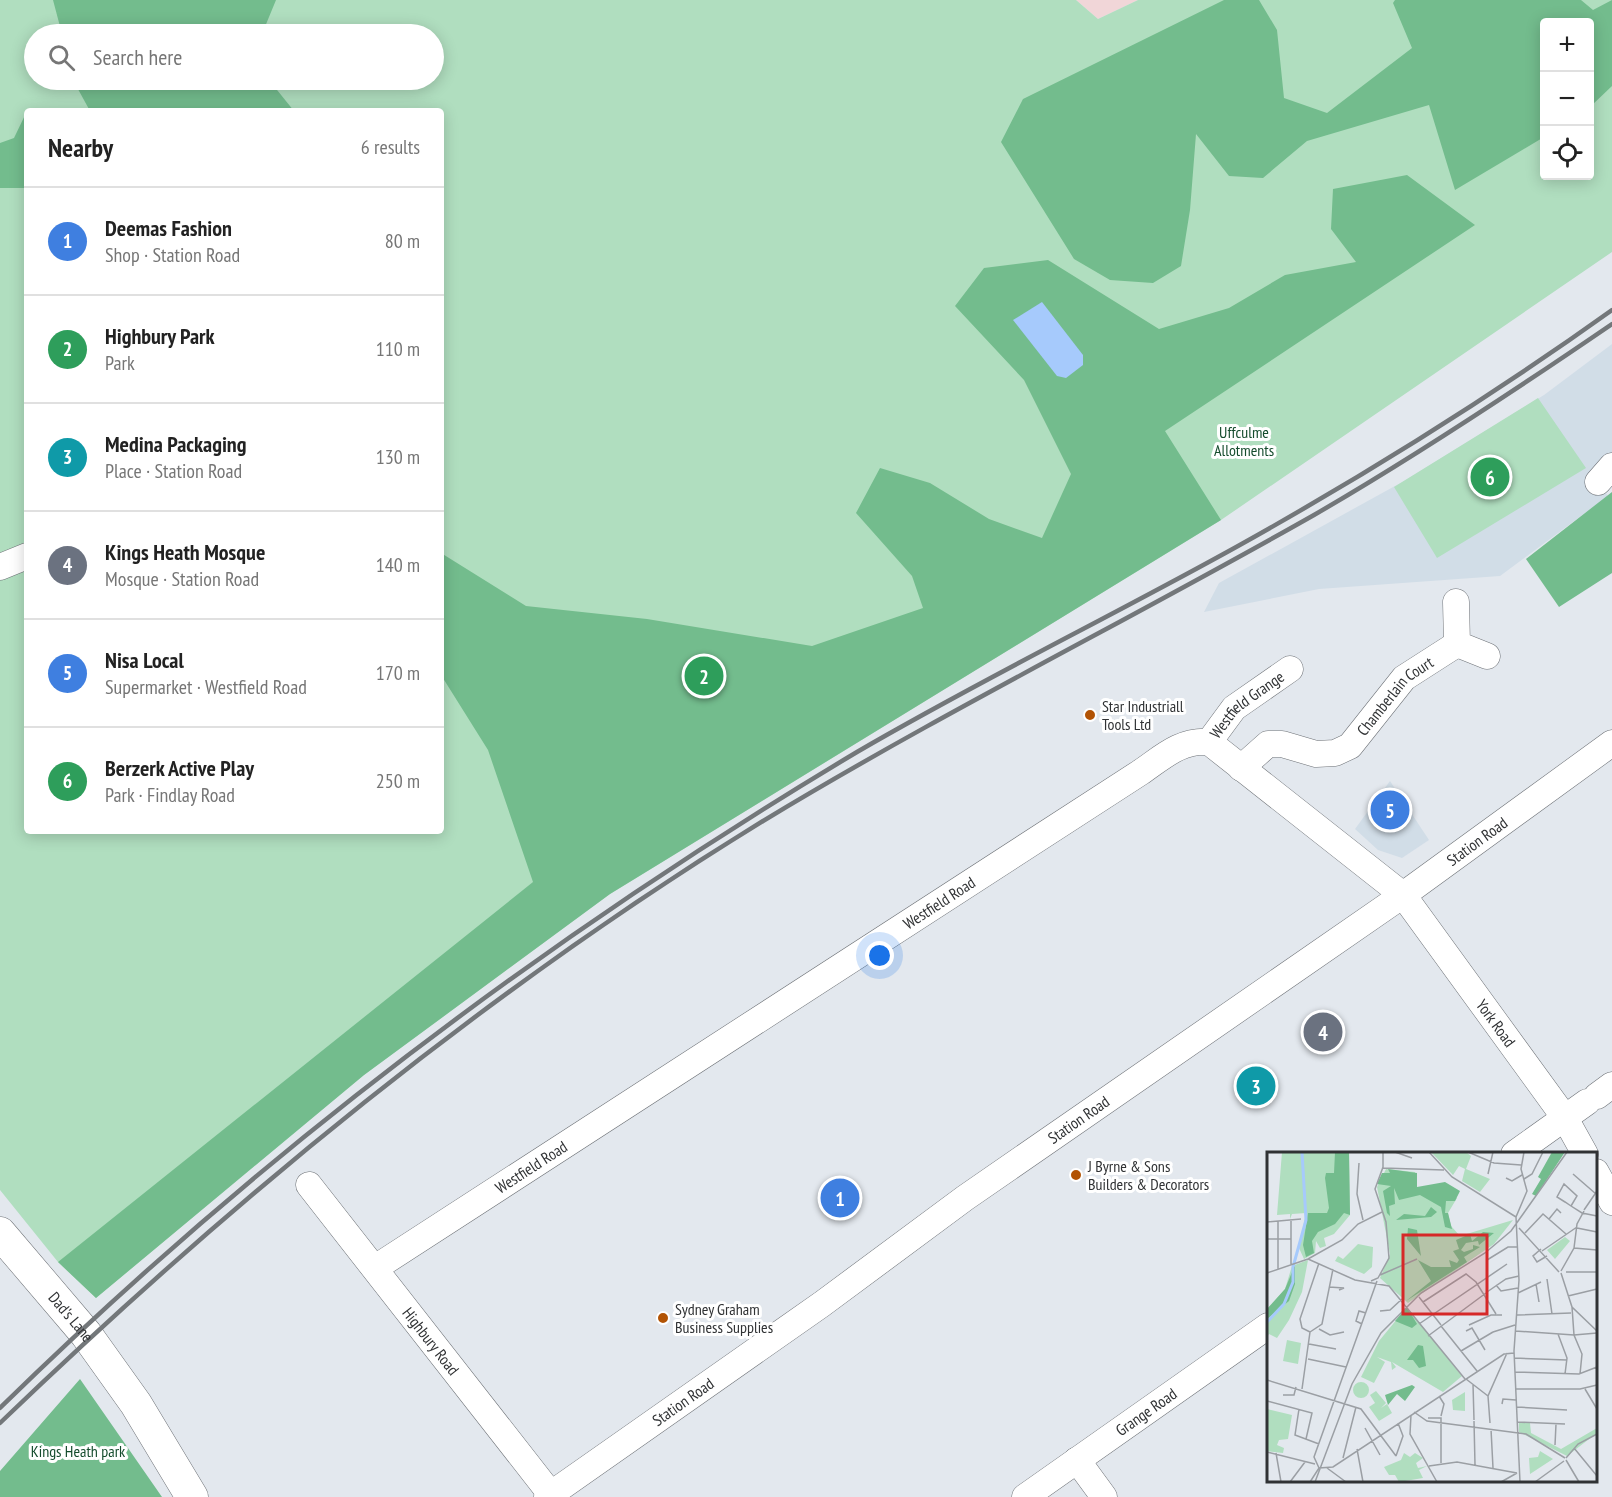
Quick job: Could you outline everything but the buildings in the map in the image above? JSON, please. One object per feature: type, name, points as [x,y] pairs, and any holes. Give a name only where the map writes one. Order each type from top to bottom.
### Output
[{"type":"street","points":[[0,567],[24,557]]},
{"type":"street","points":[[1456,602],[1457,644],[1487,656]]},
{"type":"street","name":"Chamberlain Court","points":[[1240,768],[1268,744],[1282,744],[1316,754],[1335,753],[1350,746],[1404,678],[1457,644]]},
{"type":"street","name":"Westfield Grange","points":[[1209,742],[1234,708],[1290,669]]},
{"type":"street","name":"Westfield Road","points":[[375,1268],[1178,746],[1194,741],[1209,742]]},
{"type":"street","points":[[1209,742],[1403,895]]},
{"type":"street","name":"Station Road","points":[[550,1496],[822,1304],[975,1191],[1403,895],[1612,743]]},
{"type":"street","name":"York Road","points":[[1403,895],[1565,1118],[1584,1152]]},
{"type":"street","points":[[1517,1152],[1599,1094]]},
{"type":"street","points":[[1597,1174],[1612,1202]]},
{"type":"street","name":"Highbury Road","points":[[309,1185],[550,1496]]},
{"type":"street","name":"Dad's Lane","points":[[0,1233],[86,1334],[136,1404],[192,1497]]},
{"type":"street","name":"Grange Road","points":[[1025,1497],[1267,1327]]},
{"type":"street","points":[[1077,1460],[1104,1497]]},
{"type":"shaded area","points":[[1076,0],[1138,0],[1098,19]]},
{"type":"shaded area","points":[[1612,344],[1612,453],[1598,462],[1592,474],[1608,496],[1500,576],[1319,589],[1204,612],[1219,583],[1404,481],[1544,395]]},
{"type":"shaded area","points":[[1390,781],[1429,840],[1402,858],[1378,850],[1355,829]]},
{"type":"green space","name":"Uffculme Allotments","points":[[0,0],[1076,0],[1098,19],[1138,0],[1612,0],[1612,252],[1221,520],[610,894],[364,1075],[96,1298],[58,1262],[0,1190]]},
{"type":"green space","points":[[53,0],[276,0],[266,24],[59,24]]},
{"type":"green space","points":[[1224,0],[1259,0],[1277,30],[1284,98],[1327,113],[1412,48],[1393,3],[1395,0],[1581,0],[1593,10],[1612,0],[1612,86],[1594,103],[1594,18],[1540,18],[1540,139],[1455,190],[1429,105],[1307,141],[1263,178],[1229,176],[1196,134],[1190,210],[1181,266],[1153,283],[1110,280],[1074,259],[1001,142],[1023,99]]},
{"type":"green space","points":[[78,90],[277,90],[292,108],[88,108]]},
{"type":"green space","points":[[24,117],[24,188],[0,188],[0,143],[14,138]]},
{"type":"green space","points":[[1407,175],[1475,225],[1165,431],[1221,520],[610,894],[364,1075],[96,1298],[58,1262],[533,882],[488,750],[444,680],[444,555],[526,606],[647,619],[812,646],[923,608],[912,576],[856,513],[880,468],[930,483],[989,519],[1042,538],[1071,474],[1024,380],[955,306],[984,268],[1048,260],[1159,329],[1229,308],[1285,275],[1356,262],[1331,229],[1333,189]]},
{"type":"green space","points":[[1538,398],[1586,468],[1437,558],[1394,487]]},
{"type":"green space","points":[[1612,492],[1612,573],[1559,607],[1526,559]]},
{"type":"green space","name":"Kings Heath park","points":[[80,1379],[162,1497],[0,1497],[0,1471]]},
{"type":"water","points":[[1042,302],[1083,355],[1083,365],[1066,378],[1057,376],[1013,320]]},
{"type":"railway","points":[[0,1408],[98,1315],[199,1225],[303,1138],[409,1054],[518,974],[629,897],[742,823],[857,752],[1238,546],[1334,491],[1475,403],[1612,310]]},
{"type":"railway","points":[[0,1423],[179,1258],[365,1101],[560,955],[660,886],[763,821],[899,742],[1245,554],[1352,493],[1612,324]]},
{"type":"place","name":"Berzerk Active Play","points":[[1490,477]]},
{"type":"place","name":"Highbury Park","points":[[704,676]]},
{"type":"place","name":"Star Industriall Tools Ltd","points":[[1090,715]]},
{"type":"place","name":"Nisa Local","points":[[1390,810]]},
{"type":"place","name":"Kings Heath Mosque","points":[[1323,1032]]},
{"type":"place","name":"Medina Packaging","points":[[1256,1086]]},
{"type":"place","name":"J Byrne & Sons Builders & Decorators","points":[[1076,1175]]},
{"type":"place","name":"Deemas Fashion","points":[[840,1198]]},
{"type":"place","name":"Sydney Graham Business Supplies","points":[[663,1318]]}]
